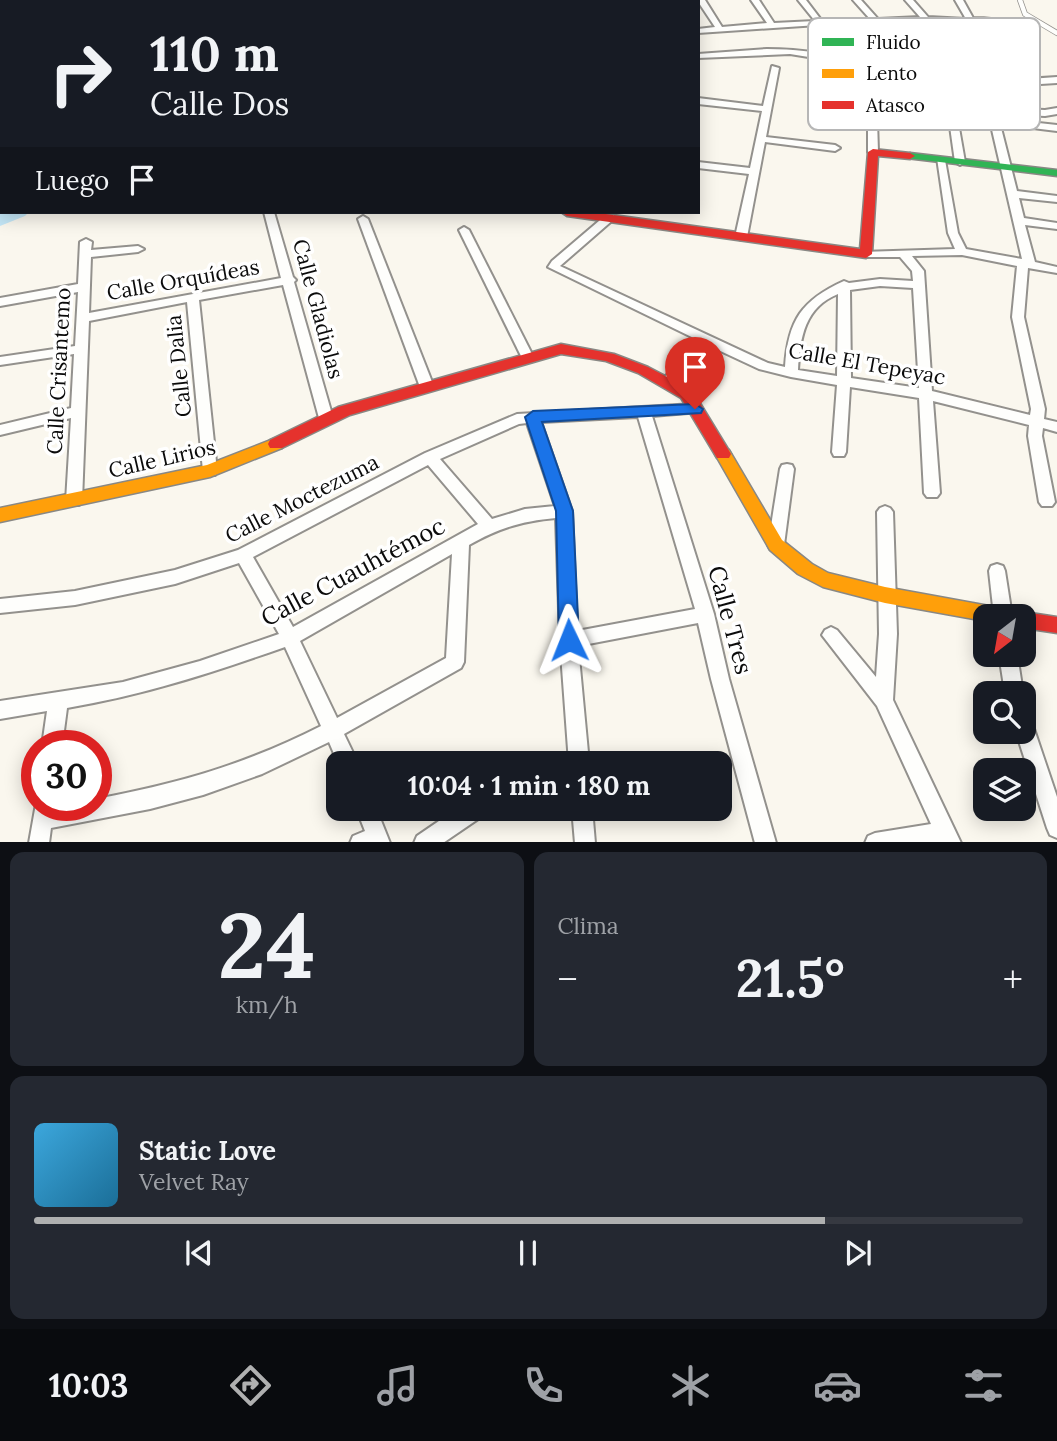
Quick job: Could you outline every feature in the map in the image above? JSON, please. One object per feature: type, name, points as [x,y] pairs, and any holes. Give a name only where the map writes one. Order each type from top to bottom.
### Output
[{"type":"street","points":[[701,0],[719,28]]},
{"type":"street","points":[[755,0],[772,24]]},
{"type":"street","points":[[802,0],[817,18]]},
{"type":"street","points":[[857,0],[873,18]]},
{"type":"street","points":[[909,0],[925,18]]},
{"type":"street","points":[[959,0],[969,18]]},
{"type":"street","points":[[700,31],[772,24],[808,24]]},
{"type":"street","points":[[700,56],[789,52],[808,55]]},
{"type":"street","points":[[741,237],[775,68]]},
{"type":"street","points":[[700,100],[767,109]]},
{"type":"street","points":[[866,254],[873,130]]},
{"type":"street","points":[[955,130],[960,162]]},
{"type":"street","points":[[997,130],[1026,262],[1018,317],[1038,409],[1035,436],[1047,502]]},
{"type":"street","points":[[761,139],[835,148]]},
{"type":"street","points":[[873,152],[1057,173]]},
{"type":"street","points":[[940,160],[953,233],[962,252]]},
{"type":"street","points":[[700,165],[754,172]]},
{"type":"street","points":[[1013,194],[1057,199]]},
{"type":"street","name":"Calle Gladiolas","points":[[270,214],[326,418]]},
{"type":"street","points":[[592,214],[866,254],[962,252],[1057,270]]},
{"type":"street","name":"Calle El Tepeyac","points":[[618,216],[554,267],[764,366],[791,373],[925,394],[1057,427]]},
{"type":"street","points":[[363,219],[426,387]]},
{"type":"street","points":[[1019,221],[1057,226]]},
{"type":"street","points":[[464,230],[528,358]]},
{"type":"street","name":"Calle Crisantemo","points":[[74,500],[86,248],[138,249]]},
{"type":"street","points":[[905,255],[918,271],[932,493]]},
{"type":"street","name":"Calle Orquídeas","points":[[83,318],[290,280]]},
{"type":"street","points":[[791,373],[794,339],[804,317],[822,298],[844,285],[886,282],[918,285]]},
{"type":"street","points":[[839,452],[844,381],[844,285]]},
{"type":"street","points":[[0,302],[84,287]]},
{"type":"street","name":"Calle Dalia","points":[[193,298],[210,471]]},
{"type":"street","points":[[667,382],[713,341]]},
{"type":"street","points":[[326,418],[561,349],[575,348],[592,352],[667,382],[687,394],[776,545],[823,579],[885,595],[973,611]]},
{"type":"street","points":[[0,361],[82,349]]},
{"type":"street","name":"Calle Moctezuma","points":[[0,606],[75,598],[176,577],[243,555],[430,457],[517,419],[695,409]]},
{"type":"street","points":[[0,430],[79,411]]},
{"type":"street","name":"Calle Tres","points":[[643,411],[705,614],[720,679],[766,842]]},
{"type":"street","points":[[533,417],[564,511],[569,640],[578,751]]},
{"type":"street","name":"Calle Lirios","points":[[0,515],[210,471],[289,439],[326,418]]},
{"type":"street","points":[[430,457],[489,526]]},
{"type":"street","points":[[776,545],[787,469]]},
{"type":"street","name":"Calle Cuauhtémoc","points":[[0,710],[123,690],[200,669],[289,638],[489,526],[525,515],[564,511]]},
{"type":"street","points":[[884,700],[888,634],[885,512]]},
{"type":"street","points":[[112,801],[193,788],[254,768],[335,731],[455,662],[461,542]]},
{"type":"street","points":[[243,555],[289,638],[343,751]]},
{"type":"street","points":[[997,570],[1000,604]]},
{"type":"street","points":[[569,640],[705,614]]},
{"type":"street","points":[[1036,622],[1057,625]]},
{"type":"street","points":[[831,635],[884,700],[949,837],[875,842]]},
{"type":"street","points":[[54,730],[58,702]]},
{"type":"street","points":[[1030,744],[1057,828]]},
{"type":"street","points":[[39,842],[42,821]]},
{"type":"street","points":[[369,821],[373,840]]},
{"type":"street","points":[[424,842],[457,821]]},
{"type":"street","points":[[583,821],[585,842]]},
{"type":"lane","points":[[1020,0],[1025,14],[1032,18]]},
{"type":"lane","points":[[1040,23],[1057,33]]},
{"type":"waterway","points":[[0,220],[14,214]]},
{"type":"traffic: fast","points":[[910,156],[1057,173]]},
{"type":"traffic: slow","points":[[0,515],[210,471],[276,444]]},
{"type":"traffic: slow","points":[[723,454],[776,545],[805,569],[823,579],[885,595],[973,611]]},
{"type":"traffic: jam","points":[[581,214],[866,254],[873,152],[910,156]]},
{"type":"traffic: jam","points":[[276,444],[344,411],[561,349],[609,357],[643,370],[687,394],[723,454]]},
{"type":"traffic: jam","points":[[1036,622],[1057,625]]},
{"type":"route","points":[[569,640],[564,511],[533,417],[695,409]]}]
